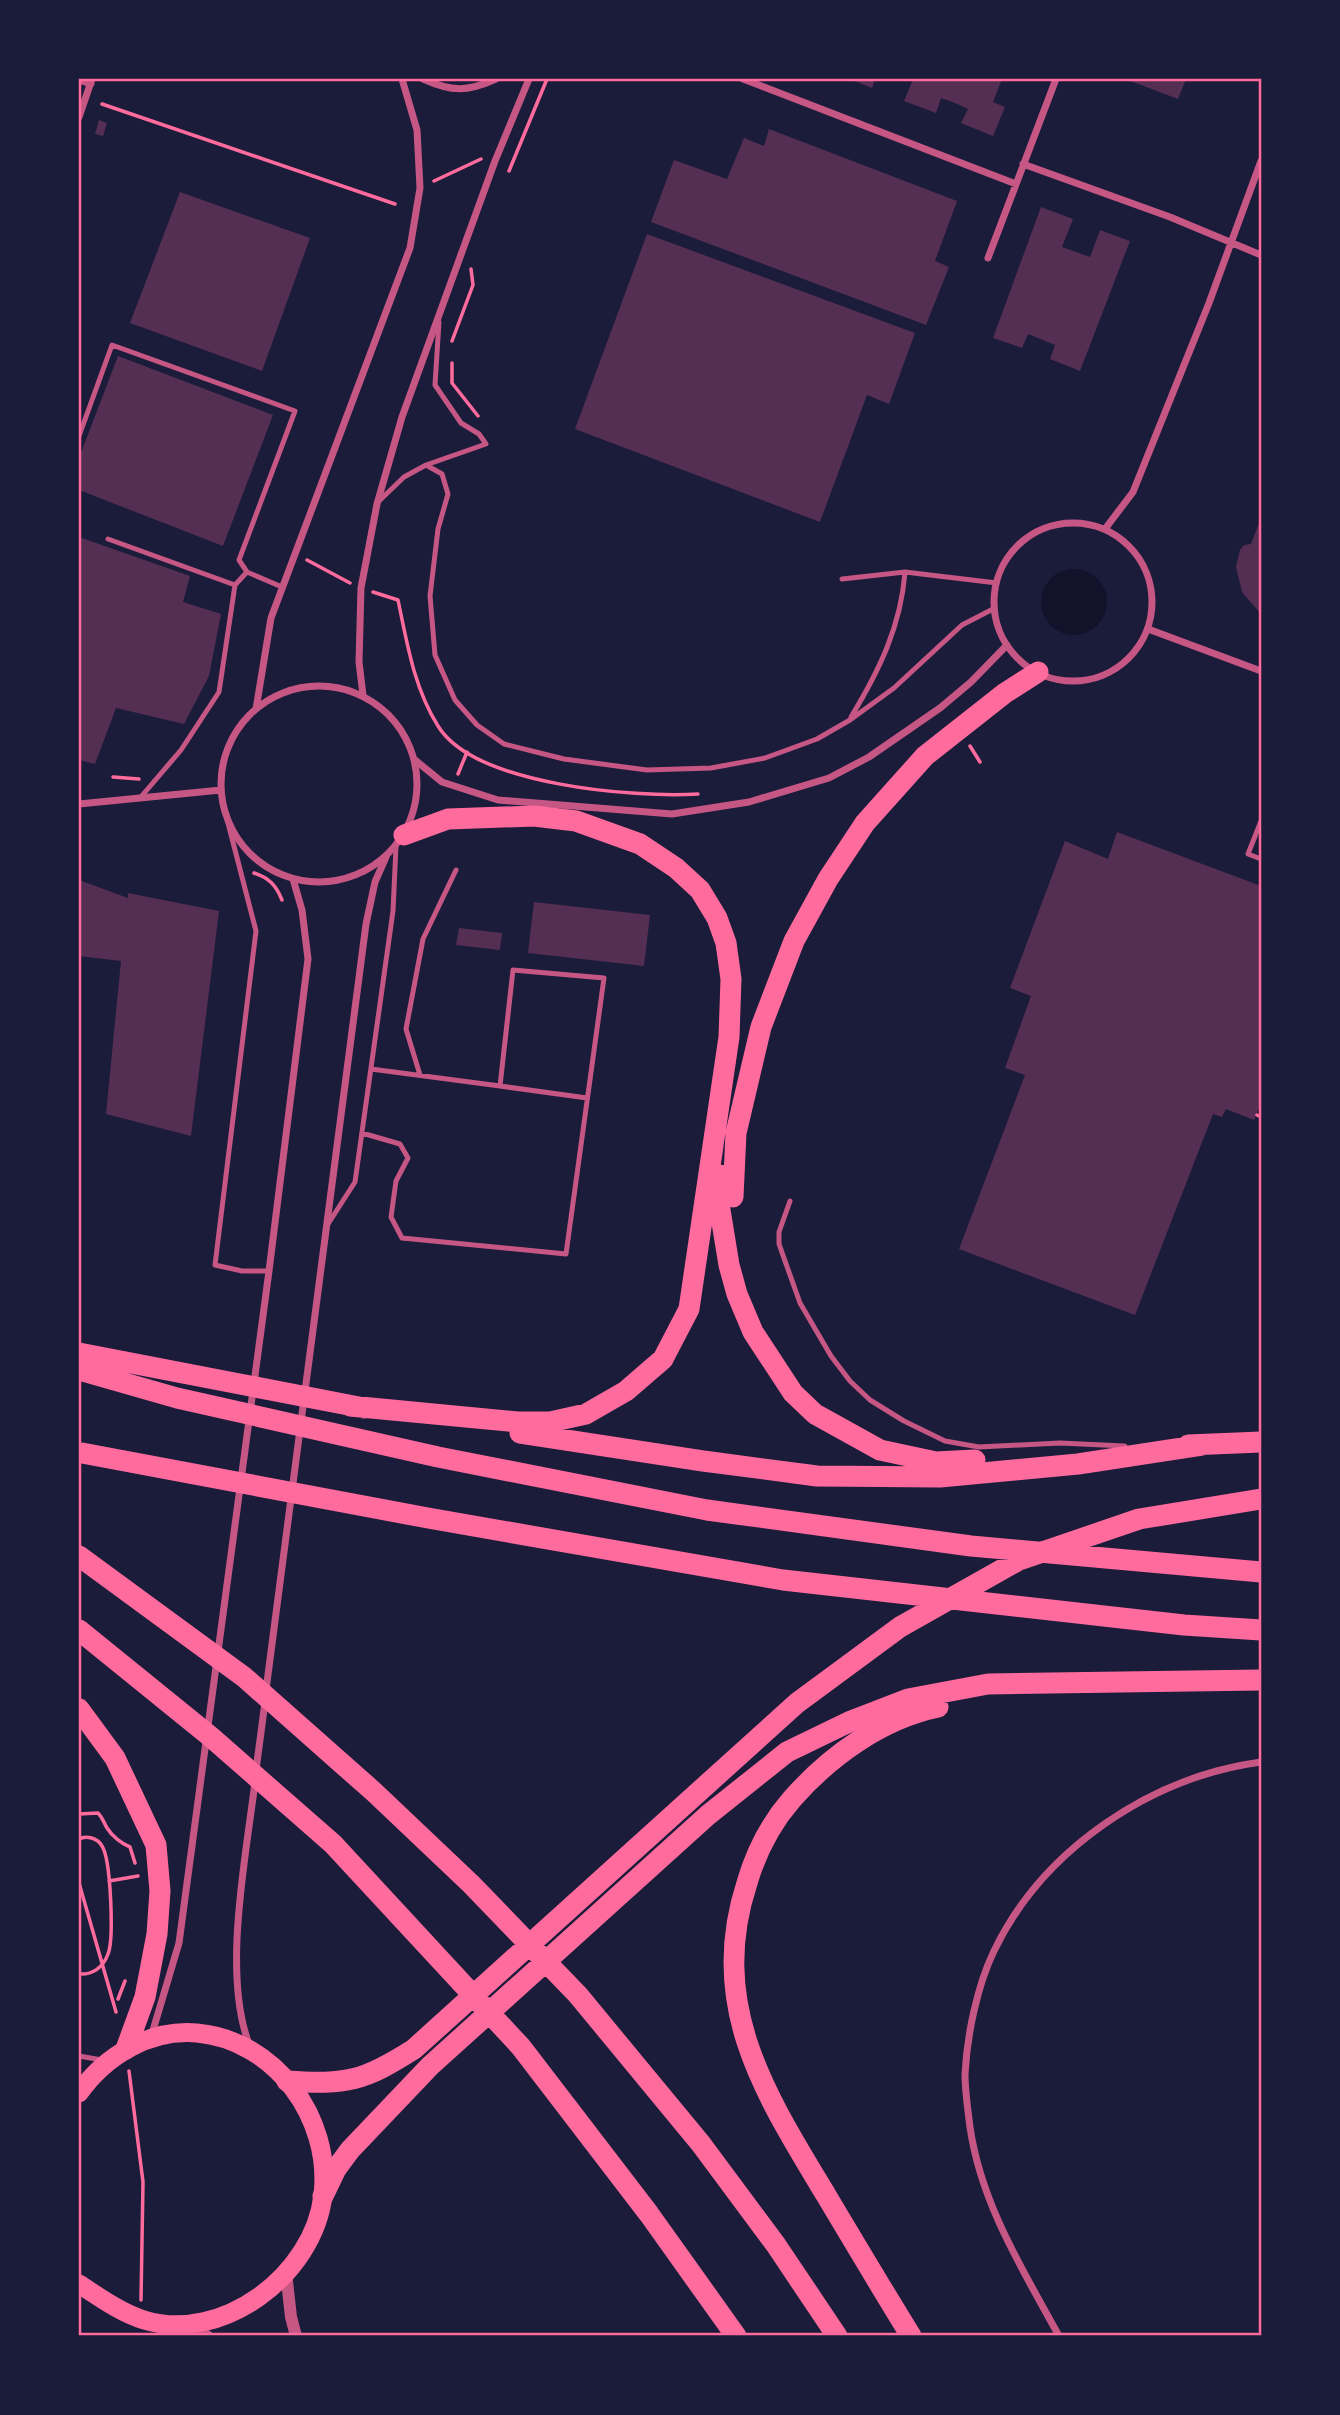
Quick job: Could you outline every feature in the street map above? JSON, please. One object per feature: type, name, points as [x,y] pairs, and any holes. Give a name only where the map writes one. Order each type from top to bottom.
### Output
[{"type":"highway","points":[[729,1265],[736,1133],[761,1027],[793,941],[828,879],[865,823],[925,756],[1005,693],[1038,672]]},
{"type":"highway","points":[[498,800],[534,816]]},
{"type":"highway","points":[[350,1406],[518,1422],[550,1422],[586,1414],[626,1391],[663,1359],[689,1309],[729,1037],[732,979],[726,943],[717,918],[700,890],[676,868],[640,844],[576,821],[534,816],[448,819],[400,840]]},
{"type":"highway","points":[[721,1102],[720,1210],[737,1294],[753,1332],[793,1393],[815,1415],[880,1450],[936,1462],[1030,1457],[1125,1446],[1261,1441]]},
{"type":"highway","points":[[79,1353],[350,1406],[817,1476],[940,1477],[1079,1464],[1202,1445]]},
{"type":"highway","points":[[79,1370],[190,1401],[438,1457],[708,1510],[971,1546],[1261,1572]]},
{"type":"highway","points":[[82,1453],[428,1518],[783,1580],[1184,1625],[1261,1630]]},
{"type":"highway","points":[[287,2081],[352,2081],[382,2069],[414,2049],[797,1703],[900,1627],[1019,1560],[1139,1518],[1261,1499]]},
{"type":"highway","points":[[79,1556],[244,1677],[374,1792],[471,1884],[568,1984],[701,2144],[776,2245],[837,2336]]},
{"type":"highway","points":[[79,1630],[211,1737],[333,1844],[521,2048],[649,2214],[736,2336]]},
{"type":"highway","points":[[79,2284],[144,2320],[189,2325],[213,2320],[238,2310],[264,2293],[286,2272],[312,2235],[323,2196],[336,2169],[350,2150],[430,2066],[708,1815],[787,1752],[851,1721],[908,1699],[988,1684],[1261,1680]]},
{"type":"highway","points":[[911,2336],[787,2130],[763,2085],[749,2051],[739,2018],[735,1986],[735,1931],[742,1897],[752,1867],[781,1812],[802,1787],[860,1740],[916,1712],[981,1698],[1081,1682]]},
{"type":"highway","points":[[79,1709],[115,1758],[156,1845],[160,1891],[157,1934],[145,1997],[127,2058]]},
{"type":"highway","points":[[79,2093],[88,2079],[108,2062],[127,2058],[150,2038],[176,2032],[206,2034],[226,2038],[250,2048],[287,2081],[314,2124],[322,2158],[323,2196]]},
{"type":"highway","points":[[79,2267],[101,2298]]},
{"type":"street","points":[[256,709],[271,618],[410,248],[419,188],[417,130],[402,79]]},
{"type":"street","points":[[423,79],[442,88],[475,88],[496,79]]},
{"type":"street","points":[[363,695],[359,662],[361,588],[377,504],[402,417],[495,160],[529,79]]},
{"type":"street","points":[[743,79],[1016,184]]},
{"type":"street","points":[[988,258],[1056,79]]},
{"type":"street","points":[[79,80],[91,81],[80,112]]},
{"type":"street","points":[[1105,529],[1133,492],[1209,303],[1261,161]]},
{"type":"street","points":[[1023,164],[1170,217],[1261,255]]},
{"type":"street","points":[[1083,523],[1105,529],[1125,541],[1141,560],[1150,581],[1153,605],[1148,629],[1135,652],[1115,669],[1090,679],[1063,680],[1038,672],[1021,661],[1007,645],[999,627],[995,608],[997,583],[1005,562],[1019,544],[1038,531],[1060,524],[1083,523]]},
{"type":"street","points":[[1148,629],[1261,671]]},
{"type":"street","points":[[415,760],[442,782],[498,800],[673,814],[749,802],[829,778],[869,757],[940,708],[971,682],[1007,645]]},
{"type":"street","points":[[250,2048],[238,2005],[237,1945],[243,1881],[282,1561],[366,924],[374,881],[386,857],[400,840],[414,811],[418,786],[415,760],[408,740],[396,722],[381,707],[363,695],[335,687],[307,686],[280,694],[256,709],[236,732],[224,760],[221,790],[229,823],[239,843],[254,859],[272,871],[293,880],[318,883],[342,880],[366,871],[386,857]]},
{"type":"street","points":[[79,804],[221,790]]},
{"type":"street","points":[[150,2038],[178,1943],[269,1271],[308,959],[302,910],[293,880]]},
{"type":"street","points":[[1059,2336],[1006,2241],[982,2178],[971,2130],[965,2076],[973,2012],[994,1951],[1025,1900],[1064,1857],[1114,1816],[1178,1783],[1261,1762]]},
{"type":"street","points":[[286,2272],[296,2336]]},
{"type":"street","points":[[189,2325],[206,2336]]},
{"type":"lane","points":[[377,504],[404,477],[426,465],[486,444],[479,434],[461,423],[436,385],[439,315]]},
{"type":"lane","points":[[79,436],[112,345],[295,411],[239,560],[247,572],[282,587]]},
{"type":"lane","points":[[426,465],[442,474],[448,494],[438,529],[430,596],[435,655],[455,700],[477,725],[504,744],[564,759],[647,770],[711,768],[765,758],[817,739],[850,720],[894,688],[962,625],[995,608]]},
{"type":"lane","points":[[108,539],[235,585]]},
{"type":"lane","points":[[140,798],[181,750],[219,692],[235,585],[247,572]]},
{"type":"lane","points":[[850,720],[871,685],[895,631],[903,601],[905,572]]},
{"type":"lane","points":[[842,579],[905,572],[997,583]]},
{"type":"lane","points":[[1261,821],[1248,854],[1261,859]]},
{"type":"lane","points":[[229,823],[256,932],[215,1265],[242,1271],[269,1271]]},
{"type":"lane","points":[[328,1224],[355,1182],[393,911],[400,840]]},
{"type":"lane","points":[[419,1075],[406,1029],[423,939],[456,870]]},
{"type":"lane","points":[[362,1133],[400,1144],[408,1158],[396,1181],[391,1217],[402,1238],[566,1254],[604,978],[513,970],[500,1086]]},
{"type":"lane","points":[[371,1069],[587,1098]]},
{"type":"lane","points":[[790,1201],[779,1232],[779,1244],[800,1303],[831,1356],[850,1381],[870,1400],[904,1421],[945,1441],[979,1447],[1060,1443],[1125,1446]]},
{"type":"lane","points":[[79,2056],[108,2062]]},
{"type":"path","points":[[504,181],[547,79]]},
{"type":"path","points":[[103,104],[395,204]]},
{"type":"path","points":[[419,188],[486,157],[509,169]]},
{"type":"path","points":[[451,344],[473,285],[470,266]]},
{"type":"path","points":[[451,357],[452,383],[483,422],[479,434]]},
{"type":"path","points":[[293,554],[361,588],[398,600],[414,675],[438,727],[452,743],[485,763],[560,785],[667,796],[707,793]]},
{"type":"path","points":[[959,729],[980,762]]},
{"type":"path","points":[[453,785],[467,752]]},
{"type":"path","points":[[113,777],[139,779]]},
{"type":"path","points":[[242,872],[267,877],[284,903]]},
{"type":"path","points":[[79,1814],[98,1813],[121,1844],[130,1847],[138,1883]]},
{"type":"path","points":[[79,1839],[83,1836],[101,1843],[109,1881],[109,1952],[98,1970],[79,1974]]},
{"type":"path","points":[[109,1881],[135,1877]]},
{"type":"path","points":[[79,1883],[118,2017]]},
{"type":"path","points":[[118,1999],[127,1978]]},
{"type":"path","points":[[127,2058],[143,2182],[140,2311]]},
{"type":"shaded area","points":[[1074,569],[1097,579],[1107,602],[1097,625],[1074,635],[1051,625],[1041,602],[1051,579]]},
{"type":"building","points":[[850,79],[875,79],[872,88]]},
{"type":"building","points":[[913,79],[1002,79],[993,102],[1005,107],[993,136],[961,123],[968,109],[955,103],[941,98],[936,113],[904,101]]},
{"type":"building","points":[[1125,79],[1186,79],[1178,99]]},
{"type":"building","points":[[99,120],[107,123],[103,136],[95,134]]},
{"type":"building","points":[[769,129],[957,201],[935,261],[949,267],[926,325],[651,222],[674,160],[727,179],[744,138],[764,146]]},
{"type":"building","points":[[180,192],[310,238],[262,371],[130,323]]},
{"type":"building","points":[[1041,207],[1073,219],[1062,247],[1090,257],[1100,230],[1130,241],[1080,371],[1050,359],[1055,345],[1028,334],[1022,348],[993,338]]},
{"type":"building","points":[[647,234],[915,333],[889,404],[867,395],[820,522],[575,429]]},
{"type":"building","points":[[118,356],[273,415],[223,546],[79,490],[79,458]]},
{"type":"building","points":[[1261,518],[1261,614],[1242,592],[1236,567],[1240,550],[1244,545],[1251,544]]},
{"type":"building","points":[[79,537],[190,576],[183,602],[221,614],[209,676],[184,724],[116,708],[95,764],[79,760]]},
{"type":"building","points":[[1117,832],[1261,886],[1261,1104],[1254,1120],[1226,1109],[1222,1117],[1213,1114],[1135,1315],[959,1249],[1025,1075],[1005,1068],[1031,996],[1010,988],[1065,841],[1108,859]]},
{"type":"building","points":[[79,880],[128,898],[128,893],[219,911],[191,1136],[106,1114],[121,961],[79,956]]},
{"type":"building","points":[[534,902],[650,915],[644,966],[528,953]]},
{"type":"building","points":[[459,928],[502,933],[500,950],[456,945]]}]
